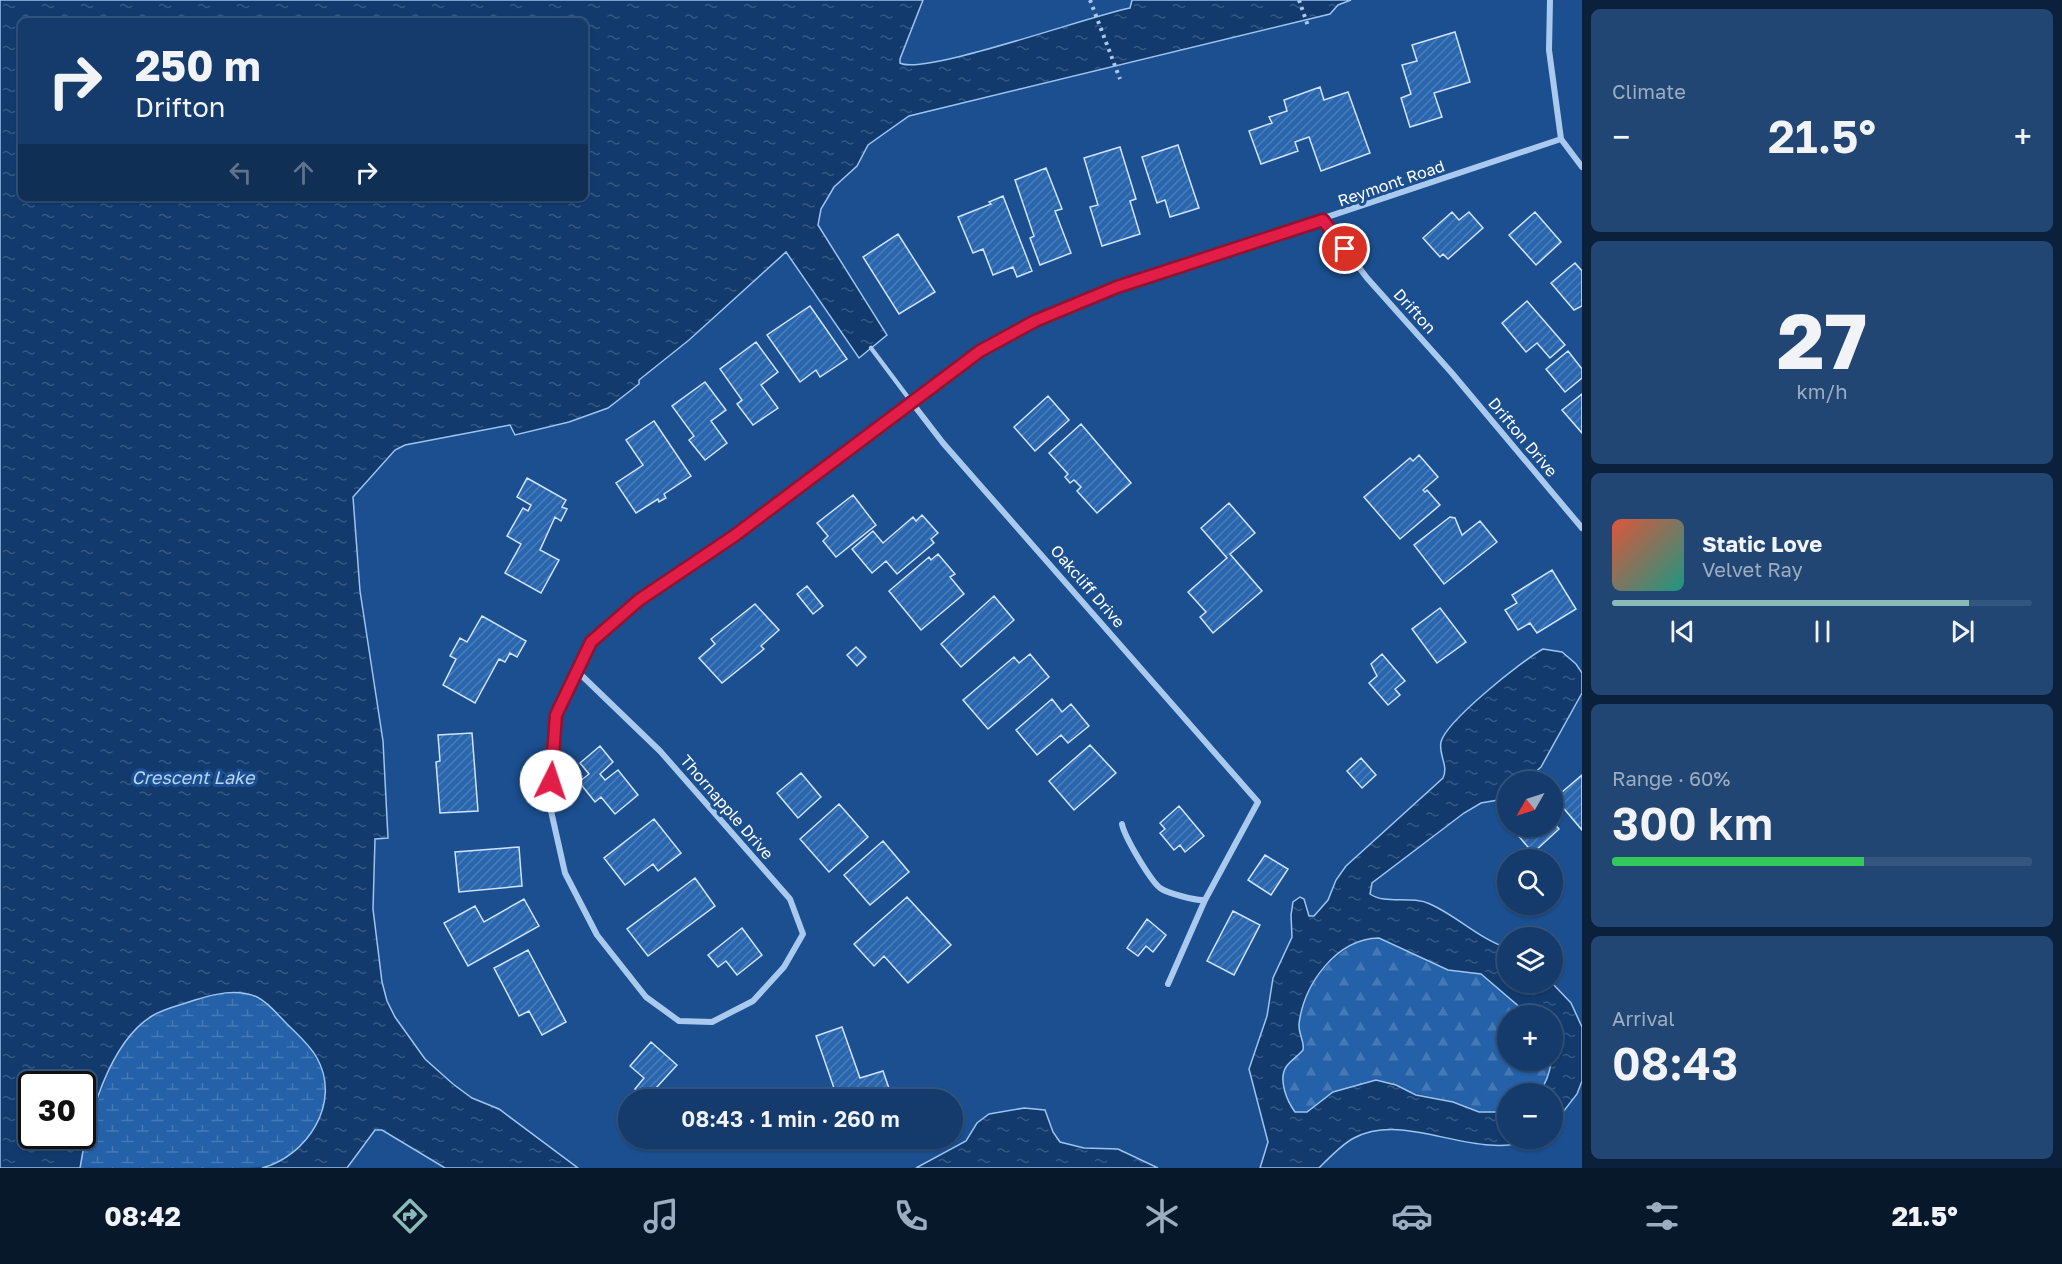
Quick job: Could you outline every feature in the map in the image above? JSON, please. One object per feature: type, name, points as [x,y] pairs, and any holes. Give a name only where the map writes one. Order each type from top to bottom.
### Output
[{"type":"street","points":[[1550,0],[1549,50],[1561,139],[1582,167]]},
{"type":"street","name":"Reymont Road","points":[[774,978],[753,1001],[712,1022],[679,1021],[646,997],[597,935],[565,873],[549,802],[556,715],[591,642],[639,600],[734,536],[913,404],[980,351],[1035,321],[1117,287],[1561,139]]},
{"type":"street","name":"Drifton","points":[[1323,220],[1367,278],[1443,363]]},
{"type":"street","name":"Drifton Drive","points":[[1443,363],[1582,528]]},
{"type":"street","name":"Oakcliff Drive","points":[[913,404],[943,443],[1258,802],[1205,900]]},
{"type":"street","name":"Thornapple Drive","points":[[578,671],[660,751],[790,899],[803,934],[784,967],[774,978]]},
{"type":"street","points":[[1122,824],[1124,835],[1160,888],[1197,901],[1205,900]]},
{"type":"street","points":[[1168,984],[1205,900]]},
{"type":"lane","points":[[871,348],[913,404]]},
{"type":"path","points":[[1090,0],[1120,79]]},
{"type":"path","points":[[1299,0],[1308,26]]},
{"type":"green space","points":[[1368,938],[1378,938],[1448,970],[1481,974],[1497,988],[1497,993],[1503,993],[1517,1005],[1497,1005],[1497,1071],[1549,1071],[1546,1083],[1497,1083],[1497,1113],[1479,1111],[1396,1085],[1307,1112],[1295,1112],[1286,1096],[1283,1078],[1287,1067],[1304,1044],[1298,1029],[1299,1013],[1314,981],[1326,966],[1355,944]]},
{"type":"green space","points":[[240,992],[254,997],[272,1009],[308,1046],[318,1060],[324,1076],[323,1108],[308,1137],[297,1149],[268,1166],[250,1168],[80,1168],[84,1149],[96,1149],[96,1106],[115,1060],[131,1036],[153,1017],[168,1009],[226,993]]},
{"type":"water","name":"Crescent Lake","points":[[0,0],[923,0],[900,59],[900,63],[915,65],[973,53],[1130,8],[1132,0],[1351,0],[1338,5],[1330,14],[909,116],[868,145],[857,166],[834,187],[821,209],[818,225],[887,335],[859,358],[786,252],[689,340],[639,380],[639,384],[608,408],[569,422],[515,435],[510,425],[405,445],[395,450],[353,497],[360,591],[383,741],[388,838],[375,839],[373,909],[382,982],[387,1001],[395,1017],[425,1059],[453,1084],[472,1098],[499,1109],[578,1168],[445,1168],[382,1130],[375,1130],[347,1168],[262,1168],[278,1162],[293,1152],[306,1140],[316,1125],[325,1092],[324,1075],[317,1058],[304,1040],[269,1006],[257,997],[233,992],[210,996],[168,1009],[152,1016],[137,1028],[112,1063],[96,1103],[96,1071],[18,1071],[18,1149],[83,1149],[80,1168],[0,1168]]},
{"type":"water","points":[[1543,649],[1562,652],[1576,664],[1582,673],[1582,693],[1541,767],[1536,771],[1497,771],[1497,800],[1481,803],[1464,813],[1372,883],[1370,894],[1383,899],[1423,901],[1497,944],[1497,988],[1481,974],[1448,970],[1379,938],[1363,940],[1336,955],[1315,979],[1302,1009],[1299,1024],[1303,1050],[1286,1067],[1283,1078],[1289,1102],[1295,1112],[1307,1112],[1333,1092],[1376,1080],[1396,1085],[1416,1095],[1453,1102],[1479,1112],[1497,1112],[1497,1145],[1465,1142],[1419,1132],[1375,1131],[1349,1141],[1319,1168],[1260,1168],[1268,1142],[1249,1069],[1267,1016],[1273,978],[1292,937],[1293,902],[1300,897],[1304,899],[1309,916],[1314,916],[1328,900],[1336,880],[1346,866],[1443,778],[1445,769],[1440,747],[1446,732],[1470,706],[1519,665]]},
{"type":"water","points":[[1503,993],[1562,993],[1571,1003],[1582,1027],[1582,1081],[1577,1094],[1563,1112],[1563,1083],[1544,1083],[1549,1071],[1563,1071],[1563,1005],[1517,1005]]},
{"type":"water","points":[[1024,1108],[1045,1110],[1053,1132],[1060,1142],[1084,1148],[1118,1149],[1158,1168],[916,1168],[951,1149],[963,1149],[963,1143],[977,1123],[989,1114]]},
{"type":"building","points":[[1455,32],[1470,82],[1434,93],[1442,117],[1410,127],[1401,98],[1411,94],[1402,65],[1417,61],[1412,45]]},
{"type":"building","points":[[1320,87],[1324,100],[1348,92],[1370,153],[1321,171],[1309,137],[1295,142],[1298,151],[1261,164],[1249,131],[1272,123],[1269,117],[1287,111],[1284,100]]},
{"type":"building","points":[[1178,145],[1199,208],[1170,217],[1165,200],[1157,203],[1142,157]]},
{"type":"building","points":[[1120,147],[1136,199],[1130,201],[1140,234],[1102,246],[1090,207],[1098,205],[1084,158]]},
{"type":"building","points":[[1046,168],[1062,209],[1055,211],[1071,253],[1040,265],[1030,238],[1034,236],[1015,180]]},
{"type":"building","points":[[1003,196],[1032,271],[1017,277],[1013,267],[993,275],[983,249],[973,253],[958,217],[991,204],[989,202]]},
{"type":"building","points":[[1452,212],[1459,220],[1469,212],[1483,228],[1448,259],[1443,254],[1440,257],[1423,238]]},
{"type":"building","points":[[1535,212],[1561,242],[1536,265],[1509,235]]},
{"type":"building","points":[[898,234],[935,292],[899,314],[863,257]]},
{"type":"building","points":[[1575,263],[1582,271],[1582,306],[1574,310],[1551,283]]},
{"type":"building","points":[[1527,301],[1565,345],[1550,358],[1537,343],[1526,352],[1502,323]]},
{"type":"building","points":[[810,306],[847,359],[820,377],[816,370],[800,382],[767,335]]},
{"type":"building","points":[[756,342],[778,372],[761,385],[778,408],[753,425],[737,404],[742,400],[720,369]]},
{"type":"building","points":[[1568,351],[1582,369],[1582,378],[1565,392],[1546,369]]},
{"type":"building","points":[[705,382],[726,410],[711,421],[727,443],[705,460],[689,440],[694,436],[672,406]]},
{"type":"building","points":[[1582,394],[1582,433],[1562,410]]},
{"type":"building","points":[[1048,396],[1069,420],[1035,451],[1014,427]]},
{"type":"building","points":[[654,421],[691,476],[664,494],[666,498],[659,502],[658,499],[636,513],[616,483],[643,465],[626,440]]},
{"type":"building","points":[[1081,424],[1131,483],[1097,513],[1077,491],[1081,487],[1074,480],[1070,483],[1065,477],[1068,474],[1049,453]]},
{"type":"building","points":[[1419,455],[1438,477],[1423,490],[1425,492],[1427,490],[1440,505],[1400,539],[1364,497],[1410,458],[1413,461]]},
{"type":"building","points":[[527,478],[566,500],[562,507],[567,509],[561,521],[555,517],[540,550],[559,560],[541,593],[505,573],[521,544],[507,536],[523,508],[528,511],[531,505],[517,497]]},
{"type":"building","points":[[853,495],[876,525],[836,557],[823,541],[828,536],[817,523]]},
{"type":"building","points":[[1229,503],[1255,533],[1230,554],[1262,591],[1213,633],[1200,617],[1206,612],[1188,592],[1227,558],[1201,528]]},
{"type":"building","points":[[922,515],[938,533],[931,539],[934,543],[897,574],[886,561],[872,573],[852,549],[873,531],[883,543],[913,517],[916,521]]},
{"type":"building","points":[[1450,517],[1455,518],[1462,535],[1480,521],[1497,542],[1444,584],[1414,545]]},
{"type":"building","points":[[938,554],[955,574],[950,577],[964,594],[921,630],[889,591],[929,557],[931,560]]},
{"type":"building","points":[[1552,570],[1576,609],[1537,633],[1530,623],[1518,630],[1505,610],[1517,603],[1512,595]]},
{"type":"building","points":[[807,586],[823,606],[813,614],[797,594]]},
{"type":"building","points":[[994,596],[1014,620],[961,667],[941,644]]},
{"type":"building","points":[[755,604],[779,630],[761,646],[764,649],[722,683],[699,658],[715,644],[711,639]]},
{"type":"building","points":[[1440,608],[1466,642],[1437,663],[1412,629]]},
{"type":"building","points":[[482,616],[526,641],[517,657],[510,653],[505,662],[499,659],[475,703],[443,685],[456,659],[450,656],[460,638],[467,642]]},
{"type":"building","points":[[856,647],[866,657],[857,666],[847,655]]},
{"type":"building","points":[[1030,654],[1049,677],[988,729],[963,700],[1014,657],[1019,663]]},
{"type":"building","points":[[1382,654],[1405,681],[1395,689],[1400,695],[1388,705],[1369,683],[1377,676],[1371,664]]},
{"type":"building","points":[[1052,699],[1062,712],[1071,704],[1089,726],[1068,743],[1061,735],[1037,755],[1016,730]]},
{"type":"building","points":[[472,733],[478,811],[440,813],[436,762],[440,761],[438,735]]},
{"type":"building","points":[[1090,745],[1116,773],[1074,810],[1049,781]]},
{"type":"building","points":[[600,746],[613,762],[600,774],[605,780],[618,770],[638,795],[615,814],[601,797],[595,802],[579,782],[589,774],[580,763]]},
{"type":"building","points":[[1361,758],[1376,775],[1362,788],[1347,771]]},
{"type":"building","points":[[801,773],[821,797],[798,818],[777,793]]},
{"type":"building","points":[[1582,775],[1582,830],[1563,807],[1563,791]]},
{"type":"building","points":[[839,804],[868,837],[829,872],[800,839]]},
{"type":"building","points":[[1179,806],[1204,836],[1185,852],[1180,845],[1174,850],[1160,833],[1165,829],[1160,823]]},
{"type":"building","points":[[654,819],[681,853],[658,871],[653,864],[625,885],[604,858]]},
{"type":"building","points":[[1519,837],[1550,837],[1537,849],[1530,849]]},
{"type":"building","points":[[883,841],[909,872],[870,905],[844,875]]},
{"type":"building","points":[[519,847],[522,886],[459,892],[455,852]]},
{"type":"building","points":[[1265,855],[1288,869],[1271,895],[1248,880]]},
{"type":"building","points":[[695,878],[715,906],[648,956],[627,929]]},
{"type":"building","points":[[907,897],[951,945],[908,983],[884,956],[874,966],[854,944]]},
{"type":"building","points":[[524,899],[539,926],[468,966],[444,923],[475,906],[484,922]]},
{"type":"building","points":[[1233,911],[1260,925],[1234,975],[1207,961]]},
{"type":"building","points":[[1147,919],[1166,935],[1153,952],[1146,946],[1138,956],[1127,948]]},
{"type":"building","points":[[742,928],[762,955],[737,975],[726,961],[718,967],[708,955]]},
{"type":"building","points":[[528,950],[566,1022],[542,1035],[529,1011],[519,1016],[494,968]]},
{"type":"building","points":[[842,1027],[860,1078],[883,1071],[889,1089],[831,1089],[834,1088],[816,1036]]},
{"type":"building","points":[[651,1042],[677,1065],[655,1089],[635,1089],[644,1078],[630,1066]]},
{"type":"route","points":[[551,781],[556,715],[591,642],[639,600],[734,536],[870,436],[980,351],[1035,321],[1117,287],[1323,220],[1345,249]]}]
